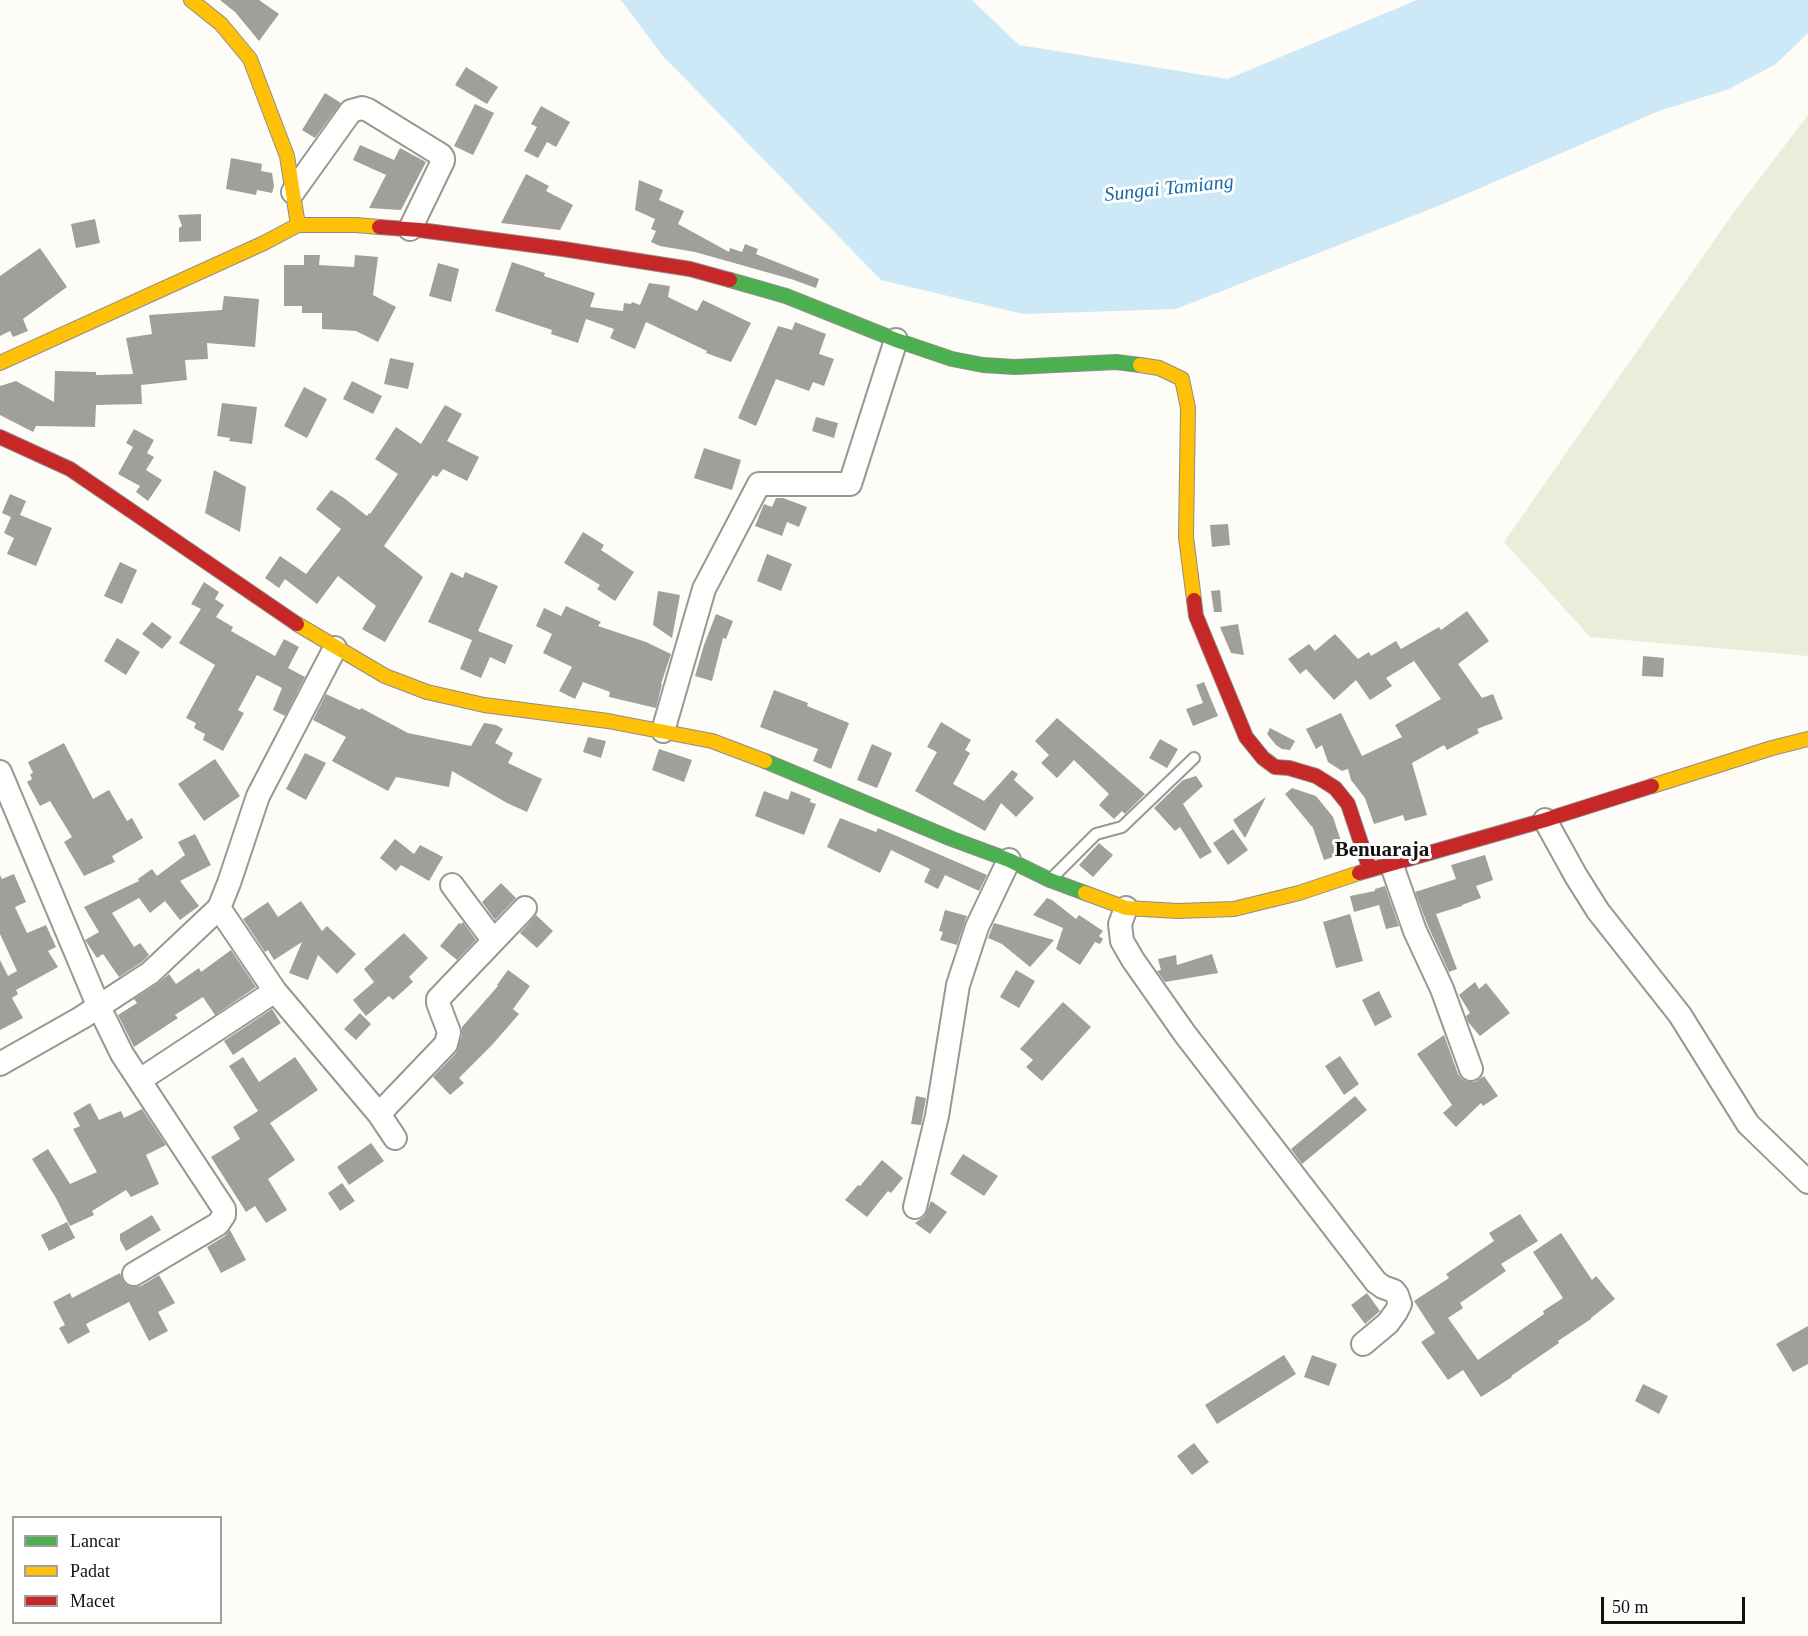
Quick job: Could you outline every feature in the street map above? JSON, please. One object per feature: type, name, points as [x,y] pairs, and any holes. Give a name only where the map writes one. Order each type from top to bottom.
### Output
[{"type":"street","points":[[191,0],[221,24],[250,58],[287,156],[298,225]]},
{"type":"street","points":[[293,192],[351,111],[362,108],[443,158],[410,229]]},
{"type":"street","points":[[0,363],[264,243],[298,225],[356,225],[410,229],[563,249],[690,269],[786,296],[896,340],[952,358],[983,365],[1037,366],[1116,362],[1159,368],[1182,379],[1188,408],[1186,537],[1196,616],[1246,737],[1263,758],[1275,767],[1289,768],[1326,781],[1348,804],[1415,930],[1442,989],[1471,1069]]},
{"type":"street","points":[[663,731],[704,589],[759,484],[850,484],[896,340]]},
{"type":"street","points":[[0,437],[70,469],[335,648],[385,676],[427,692],[484,705],[663,731],[712,741],[1009,860],[1050,880],[1126,908],[1178,911],[1234,909],[1299,893],[1380,866],[1545,820],[1772,748],[1808,739]]},
{"type":"street","points":[[0,1064],[81,1018],[150,973],[219,908],[258,796],[335,648]]},
{"type":"street","points":[[0,772],[98,1005],[122,1054],[224,1209],[224,1215],[218,1224],[134,1274]]},
{"type":"street","points":[[1545,820],[1598,911],[1680,1015],[1748,1124],[1808,1182]]},
{"type":"street","points":[[915,1207],[937,1116],[958,985],[977,927],[1009,860]]},
{"type":"street","points":[[452,885],[493,940]]},
{"type":"street","points":[[219,908],[275,990],[380,1114],[395,1138]]},
{"type":"street","points":[[380,1114],[446,1044],[449,1032],[438,999],[525,908]]},
{"type":"street","points":[[1126,908],[1120,924],[1122,941],[1178,1025],[1376,1282],[1397,1295],[1400,1304],[1396,1312],[1388,1323],[1363,1344]]},
{"type":"street","points":[[140,1080],[275,990]]},
{"type":"lane","points":[[1050,880],[1096,834],[1122,827],[1194,758]]},
{"type":"green space","points":[[1808,115],[1808,656],[1590,637],[1504,542],[1734,212]]},
{"type":"water","name":"Sungai Tamiang","points":[[621,0],[972,0],[1019,45],[1228,79],[1417,0],[1808,0],[1808,33],[1776,64],[1729,89],[1659,111],[1443,204],[1176,309],[1023,314],[881,280],[662,55]]},
{"type":"building","points":[[220,0],[259,0],[279,14],[259,41],[235,12]]},
{"type":"building","points":[[466,67],[498,87],[487,104],[455,85]]},
{"type":"building","points":[[325,93],[341,103],[315,138],[302,130]]},
{"type":"building","points":[[475,104],[494,113],[473,155],[454,146]]},
{"type":"building","points":[[541,106],[570,122],[556,147],[547,142],[538,158],[524,151],[537,127],[531,124]]},
{"type":"building","points":[[360,145],[394,160],[400,148],[426,162],[401,210],[369,208],[386,175],[353,160]]},
{"type":"building","points":[[231,158],[262,164],[261,171],[272,173],[274,186],[272,193],[257,190],[256,195],[226,189]]},
{"type":"building","points":[[526,174],[549,186],[546,191],[573,205],[560,230],[501,223]]},
{"type":"building","points":[[639,180],[663,190],[659,200],[684,211],[678,224],[729,252],[730,248],[742,252],[745,244],[758,249],[756,254],[819,279],[816,288],[695,252],[660,246],[651,242],[656,231],[651,229],[655,219],[635,210]]},
{"type":"building","points":[[201,214],[201,241],[179,242],[179,228],[182,226],[178,215]]},
{"type":"building","points":[[95,219],[100,243],[76,248],[71,224]]},
{"type":"building","points":[[40,248],[67,287],[23,319],[28,331],[13,337],[10,331],[0,336],[0,276]]},
{"type":"building","points":[[304,255],[320,255],[319,265],[354,267],[355,255],[378,257],[373,295],[396,307],[378,342],[356,331],[322,329],[322,313],[302,313],[302,306],[284,306],[284,265],[304,265]]},
{"type":"building","points":[[512,262],[545,273],[544,276],[595,293],[590,307],[623,311],[624,303],[631,304],[632,302],[640,305],[649,283],[670,286],[668,297],[697,311],[703,300],[751,323],[731,362],[706,353],[707,351],[646,322],[635,349],[610,338],[614,329],[586,319],[578,343],[551,334],[552,330],[495,311]]},
{"type":"building","points":[[438,263],[459,269],[451,302],[429,296]]},
{"type":"building","points":[[224,296],[259,299],[255,347],[207,343],[208,359],[185,360],[187,380],[141,385],[142,404],[96,405],[95,427],[36,426],[33,432],[0,415],[0,386],[16,381],[54,402],[55,371],[96,372],[96,375],[133,374],[126,338],[152,334],[149,315],[222,310]]},
{"type":"building","points":[[795,322],[826,334],[819,354],[834,359],[824,386],[813,382],[809,391],[776,379],[756,426],[738,418],[778,326],[792,330]]},
{"type":"building","points":[[390,358],[414,363],[408,389],[384,384]]},
{"type":"building","points":[[352,381],[382,396],[373,414],[343,399]]},
{"type":"building","points":[[304,387],[327,399],[307,438],[284,426]]},
{"type":"building","points":[[222,403],[257,407],[252,444],[229,441],[230,438],[217,436]]},
{"type":"building","points":[[445,405],[462,414],[447,441],[479,457],[467,481],[443,469],[437,477],[433,475],[384,546],[423,577],[385,642],[362,629],[376,606],[338,576],[317,604],[285,579],[279,588],[265,578],[280,556],[306,574],[341,529],[316,509],[331,490],[367,516],[370,514],[398,474],[375,459],[396,427],[421,444]]},
{"type":"building","points":[[816,417],[838,423],[834,438],[812,431]]},
{"type":"building","points":[[134,429],[154,440],[147,453],[154,457],[146,470],[162,480],[148,501],[136,492],[140,486],[118,474],[133,447],[126,443]]},
{"type":"building","points":[[704,448],[741,460],[732,490],[694,478]]},
{"type":"building","points":[[214,470],[246,487],[240,532],[205,513]]},
{"type":"building","points":[[10,494],[26,501],[20,515],[52,528],[36,566],[7,554],[14,538],[4,533],[11,517],[2,513]]},
{"type":"building","points":[[776,498],[783,498],[807,507],[799,527],[787,522],[782,536],[755,526],[764,504],[772,507]]},
{"type":"building","points":[[1228,524],[1230,545],[1212,547],[1210,525]]},
{"type":"building","points":[[583,532],[604,545],[601,550],[634,572],[615,601],[597,589],[600,585],[564,563]]},
{"type":"building","points":[[767,554],[792,564],[781,591],[757,581]]},
{"type":"building","points":[[120,562],[137,570],[122,604],[104,596]]},
{"type":"building","points":[[451,572],[463,578],[465,572],[498,586],[478,631],[513,645],[505,664],[490,657],[481,678],[460,669],[472,640],[428,622]]},
{"type":"building","points":[[204,582],[219,592],[215,599],[224,605],[216,617],[233,627],[231,631],[275,656],[284,639],[299,647],[288,668],[305,677],[285,716],[273,710],[282,688],[257,675],[238,710],[244,713],[223,751],[203,740],[205,734],[194,728],[196,723],[186,718],[215,665],[179,643],[201,609],[191,604]]},
{"type":"building","points":[[1220,590],[1222,612],[1214,612],[1211,591]]},
{"type":"building","points":[[658,591],[680,595],[672,638],[653,625]]},
{"type":"building","points":[[566,606],[601,622],[598,626],[646,642],[671,654],[656,708],[609,697],[610,692],[583,682],[575,699],[559,691],[572,667],[543,653],[552,634],[536,626],[544,608],[561,616]]},
{"type":"building","points":[[1467,611],[1489,641],[1458,664],[1482,698],[1493,694],[1503,719],[1477,729],[1479,733],[1447,750],[1444,745],[1412,763],[1427,815],[1405,821],[1403,815],[1374,824],[1365,798],[1351,780],[1348,769],[1342,771],[1328,762],[1322,745],[1316,749],[1306,729],[1341,713],[1362,756],[1402,737],[1395,725],[1441,699],[1414,661],[1386,678],[1392,686],[1370,700],[1356,680],[1334,700],[1306,669],[1300,674],[1288,659],[1309,644],[1315,651],[1335,634],[1358,659],[1369,652],[1371,656],[1396,641],[1401,649],[1439,627],[1441,630]]},
{"type":"building","points":[[716,614],[733,621],[726,639],[723,638],[712,681],[695,676]]},
{"type":"building","points":[[152,622],[172,637],[162,649],[142,634]]},
{"type":"building","points":[[1238,624],[1244,655],[1231,653],[1220,627]]},
{"type":"building","points":[[117,638],[140,652],[126,675],[104,661]]},
{"type":"building","points":[[1643,656],[1664,658],[1663,677],[1642,676]]},
{"type":"building","points":[[1204,682],[1218,716],[1193,726],[1186,709],[1203,703],[1196,685]]},
{"type":"building","points":[[774,690],[849,723],[831,769],[813,761],[818,749],[760,727]]},
{"type":"building","points":[[326,694],[360,710],[361,708],[408,733],[471,746],[484,723],[503,729],[495,743],[513,753],[508,763],[542,779],[527,812],[452,771],[449,787],[396,777],[388,791],[332,761],[346,737],[313,720]]},
{"type":"building","points":[[1057,718],[1145,794],[1125,814],[1122,811],[1114,819],[1099,805],[1109,794],[1074,760],[1057,778],[1041,763],[1049,755],[1035,741]]},
{"type":"building","points":[[941,722],[971,740],[965,750],[970,753],[953,784],[984,801],[1012,770],[1018,774],[1014,780],[1034,798],[1016,817],[1001,803],[985,831],[915,791],[937,752],[927,747]]},
{"type":"building","points":[[1270,728],[1295,741],[1290,750],[1276,745],[1267,734]]},
{"type":"building","points":[[588,737],[606,741],[601,758],[583,752]]},
{"type":"building","points":[[1160,739],[1178,749],[1167,768],[1149,758]]},
{"type":"building","points":[[64,743],[93,799],[109,790],[127,821],[132,818],[143,838],[112,856],[115,862],[84,876],[64,842],[72,837],[50,801],[40,806],[27,782],[32,779],[30,774],[33,773],[28,762]]},
{"type":"building","points":[[872,744],[892,753],[877,788],[857,780]]},
{"type":"building","points":[[659,749],[692,760],[684,782],[652,770]]},
{"type":"building","points":[[305,753],[326,763],[306,800],[286,789]]},
{"type":"building","points":[[215,759],[240,796],[204,821],[178,784]]},
{"type":"building","points":[[1196,776],[1203,786],[1183,804],[1212,852],[1200,859],[1180,827],[1175,831],[1154,808],[1183,780]]},
{"type":"building","points":[[1292,788],[1316,796],[1333,817],[1345,853],[1324,860],[1313,828],[1285,794]]},
{"type":"building","points":[[764,791],[788,800],[791,791],[811,799],[810,802],[816,804],[804,835],[755,816]]},
{"type":"building","points":[[1266,797],[1245,838],[1233,820]]},
{"type":"building","points":[[840,818],[876,832],[878,828],[987,875],[979,891],[945,875],[938,889],[924,882],[930,869],[891,850],[880,873],[827,847]]},
{"type":"building","points":[[1233,829],[1248,850],[1228,865],[1213,843]]},
{"type":"building","points":[[195,834],[211,865],[180,881],[199,906],[180,920],[165,901],[150,913],[139,898],[112,913],[134,947],[140,943],[149,955],[119,977],[103,954],[97,958],[85,940],[99,932],[84,907],[139,881],[138,879],[152,869],[157,876],[185,855],[178,842]]},
{"type":"building","points":[[395,839],[414,854],[420,845],[443,857],[429,881],[401,865],[396,871],[380,858]]},
{"type":"building","points":[[1099,843],[1113,855],[1093,877],[1079,865]]},
{"type":"building","points":[[1485,855],[1493,880],[1476,886],[1481,898],[1436,914],[1457,969],[1449,972],[1415,892],[1456,879],[1451,865]]},
{"type":"building","points":[[14,874],[26,902],[15,907],[27,933],[46,925],[56,947],[48,951],[58,967],[16,990],[18,994],[12,998],[23,1018],[0,1030],[0,960],[8,976],[17,971],[0,934],[0,875],[2,879]]},
{"type":"building","points":[[501,883],[516,898],[495,920],[482,902]]},
{"type":"building","points":[[1385,886],[1399,926],[1386,929],[1379,905],[1354,912],[1350,896],[1375,891]]},
{"type":"building","points":[[1047,898],[1076,919],[1079,915],[1103,931],[1099,936],[1103,939],[1100,944],[1095,942],[1080,965],[1056,949],[1063,928],[1033,915]]},
{"type":"building","points":[[301,901],[322,931],[327,926],[356,954],[337,974],[318,955],[308,980],[289,973],[302,942],[274,960],[268,950],[265,952],[243,919],[268,902],[278,917]]},
{"type":"building","points":[[945,910],[967,916],[957,945],[940,940],[943,932],[939,931]]},
{"type":"building","points":[[1350,914],[1363,961],[1336,968],[1323,922]]},
{"type":"building","points":[[536,915],[553,931],[537,948],[520,933]]},
{"type":"building","points":[[463,922],[476,940],[457,960],[440,946],[459,923]]},
{"type":"building","points":[[994,923],[1054,940],[1030,967],[1002,944],[988,938]]},
{"type":"building","points":[[404,933],[428,958],[409,977],[413,982],[393,1000],[389,996],[366,1016],[353,1000],[374,982],[364,969]]},
{"type":"building","points":[[231,950],[256,987],[215,1015],[203,997],[175,1015],[178,1018],[134,1047],[118,1015],[137,1003],[134,999],[169,974],[176,984],[199,968],[201,972]]},
{"type":"building","points":[[1212,954],[1218,973],[1165,982],[1157,971],[1161,970],[1158,959],[1176,955],[1177,965]]},
{"type":"building","points":[[508,970],[530,986],[513,1009],[519,1014],[459,1078],[464,1083],[450,1095],[433,1077],[456,1053],[462,1027],[498,986]]},
{"type":"building","points":[[1016,970],[1035,981],[1019,1008],[1000,997]]},
{"type":"building","points":[[1475,982],[1479,989],[1486,983],[1510,1013],[1480,1036],[1468,1022],[1466,1016],[1470,1013],[1459,995]]},
{"type":"building","points":[[1379,991],[1392,1017],[1375,1026],[1362,1000]]},
{"type":"building","points":[[1063,1002],[1091,1027],[1042,1081],[1026,1067],[1033,1060],[1020,1049]]},
{"type":"building","points":[[272,1009],[281,1023],[233,1055],[224,1041]]},
{"type":"building","points":[[360,1013],[371,1024],[356,1040],[344,1029]]},
{"type":"building","points":[[1444,1035],[1458,1074],[1462,1079],[1475,1082],[1484,1076],[1498,1096],[1483,1106],[1481,1103],[1456,1127],[1443,1113],[1452,1105],[1417,1054]]},
{"type":"building","points":[[1340,1056],[1359,1084],[1344,1095],[1325,1066]]},
{"type":"building","points":[[243,1057],[259,1082],[295,1057],[318,1090],[270,1123],[295,1160],[268,1179],[287,1210],[266,1223],[255,1206],[246,1212],[211,1157],[240,1139],[233,1127],[258,1111],[229,1066]]},
{"type":"building","points":[[916,1096],[926,1098],[921,1125],[911,1124]]},
{"type":"building","points":[[1355,1096],[1367,1110],[1302,1164],[1291,1149]]},
{"type":"building","points":[[90,1103],[99,1120],[121,1111],[124,1118],[142,1109],[166,1145],[146,1155],[159,1184],[131,1197],[126,1190],[92,1211],[94,1215],[70,1226],[32,1159],[48,1149],[70,1184],[97,1172],[73,1129],[80,1126],[73,1113]]},
{"type":"building","points":[[371,1143],[384,1161],[349,1185],[337,1167]]},
{"type":"building","points":[[963,1154],[998,1176],[984,1196],[950,1174]]},
{"type":"building","points":[[882,1160],[903,1178],[891,1193],[888,1191],[867,1217],[845,1200]]},
{"type":"building","points":[[342,1183],[355,1201],[340,1211],[328,1193]]},
{"type":"building","points":[[931,1201],[947,1212],[930,1234],[915,1223],[925,1216]]},
{"type":"building","points":[[1520,1214],[1538,1241],[1501,1264],[1506,1271],[1460,1303],[1463,1308],[1448,1318],[1478,1360],[1563,1298],[1533,1252],[1561,1233],[1592,1280],[1596,1276],[1615,1299],[1591,1319],[1558,1341],[1559,1343],[1481,1397],[1463,1370],[1448,1380],[1421,1342],[1435,1333],[1414,1301],[1449,1278],[1446,1274],[1494,1241],[1489,1233]]},
{"type":"building","points":[[152,1215],[161,1230],[126,1251],[120,1240],[120,1234]]},
{"type":"building","points":[[67,1222],[75,1238],[49,1251],[41,1235]]},
{"type":"building","points":[[230,1230],[246,1260],[221,1273],[207,1247],[225,1236]]},
{"type":"building","points":[[120,1273],[127,1285],[134,1287],[141,1286],[159,1275],[175,1303],[158,1312],[168,1331],[149,1341],[129,1302],[86,1324],[90,1332],[68,1344],[59,1328],[65,1325],[53,1302],[70,1293],[72,1298]]},
{"type":"building","points":[[1367,1293],[1380,1311],[1365,1324],[1351,1305]]},
{"type":"building","points":[[1808,1326],[1808,1364],[1793,1372],[1776,1344]]},
{"type":"building","points":[[1284,1355],[1296,1374],[1217,1424],[1205,1405]]},
{"type":"building","points":[[1312,1355],[1337,1364],[1329,1386],[1304,1377]]},
{"type":"building","points":[[1643,1384],[1668,1396],[1659,1414],[1635,1401]]},
{"type":"building","points":[[1194,1443],[1209,1462],[1192,1475],[1177,1456]]},
{"type":"traffic: fast","points":[[730,280],[786,296],[896,340],[952,359],[983,365],[1015,367],[1116,362],[1140,365]]},
{"type":"traffic: fast","points":[[765,761],[1085,893]]},
{"type":"traffic: slow","points":[[191,0],[221,24],[250,59],[287,156],[298,225]]},
{"type":"traffic: slow","points":[[0,363],[264,243],[298,225],[379,227]]},
{"type":"traffic: slow","points":[[1140,365],[1159,368],[1182,379],[1188,408],[1186,537],[1194,600]]},
{"type":"traffic: slow","points":[[297,624],[385,676],[427,692],[484,705],[608,721],[712,741],[765,761]]},
{"type":"traffic: slow","points":[[1652,786],[1808,739]]},
{"type":"traffic: slow","points":[[1085,893],[1126,908],[1178,911],[1234,909],[1299,893],[1359,873]]},
{"type":"traffic: jam","points":[[379,227],[420,230],[563,249],[690,269],[730,280]]},
{"type":"traffic: jam","points":[[0,437],[70,469],[297,624]]},
{"type":"traffic: jam","points":[[1194,600],[1196,616],[1246,737],[1263,758],[1275,767],[1289,768],[1316,776],[1335,788],[1348,804],[1370,870]]},
{"type":"traffic: jam","points":[[1359,873],[1545,820],[1652,786]]},
{"type":"district","name":"Benuaraja","points":[[1382,851]]}]
